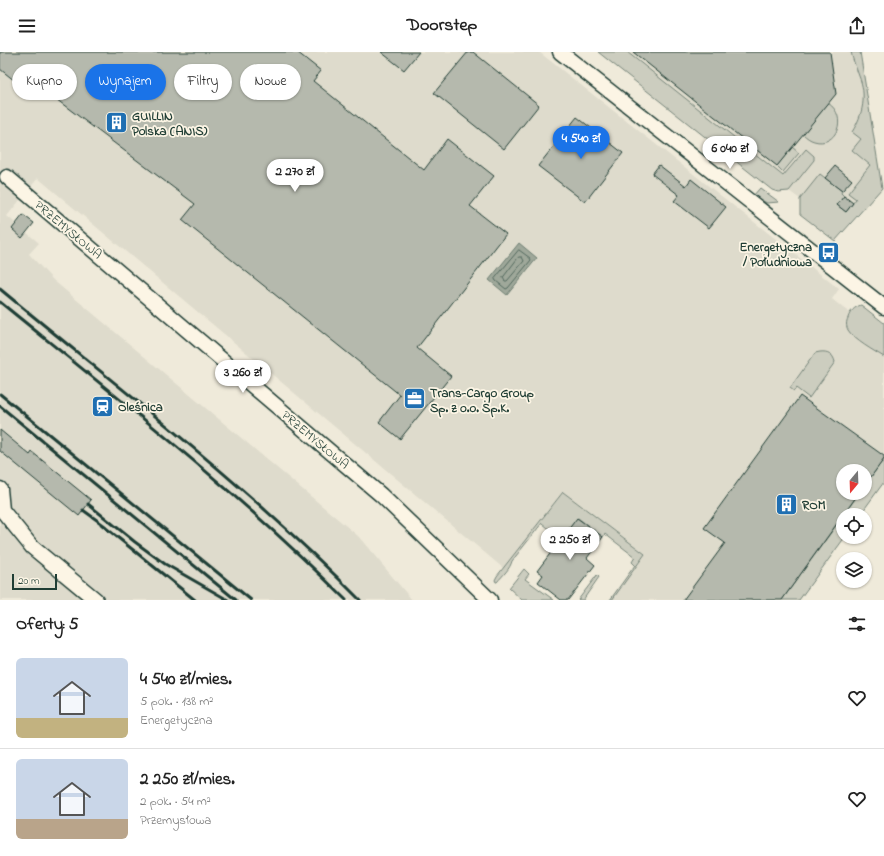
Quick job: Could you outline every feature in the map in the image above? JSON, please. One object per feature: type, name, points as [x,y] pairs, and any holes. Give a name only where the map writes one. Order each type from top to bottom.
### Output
[{"type":"street","points":[[560,52],[884,307]]},
{"type":"street","name":"PRZEMYSŁOWA","points":[[7,177],[381,495],[490,600]]},
{"type":"street","points":[[0,489],[1,510],[32,547],[96,600]]},
{"type":"shaded area","points":[[0,52],[539,52],[839,289],[832,299],[843,308],[853,315],[884,328],[884,482],[872,498],[872,464],[836,464],[836,500],[871,500],[865,508],[836,508],[836,544],[840,544],[799,600],[612,600],[645,554],[563,492],[503,568],[38,178],[7,216],[39,243],[29,254],[53,280],[358,536],[412,600],[0,600]]},
{"type":"shaded area","points":[[598,52],[860,52],[882,188],[835,241],[800,214],[800,199],[789,191],[778,192],[772,190]]},
{"type":"shaded area","points":[[598,52],[627,52],[783,176],[806,149],[814,156],[814,160],[789,191],[778,192],[772,190]]},
{"type":"shaded area","points":[[851,52],[860,52],[882,188],[835,241],[800,214],[800,199],[820,174],[842,191],[841,193],[844,196],[837,205],[846,212],[856,199],[848,193],[870,165],[852,150],[861,139],[852,132],[859,119],[863,105],[863,90]]},
{"type":"shaded area","points":[[828,103],[838,116],[839,123],[837,130],[834,136],[828,140],[822,142],[811,140],[803,134]]},
{"type":"shaded area","points":[[792,147],[799,153],[783,172],[777,166]]},
{"type":"shaded area","points":[[760,188],[779,202],[767,203],[753,196]]},
{"type":"shaded area","points":[[861,305],[884,323],[884,357],[859,341],[848,330],[847,320],[851,311]]},
{"type":"shaded area","points":[[820,352],[830,354],[835,362],[809,398],[796,388],[794,391],[790,388],[815,353]]},
{"type":"shaded area","points":[[884,459],[884,482],[872,498],[872,475]]},
{"type":"shaded area","points":[[563,492],[645,554],[612,600],[610,600],[635,565],[632,562],[635,557],[605,534],[603,537],[578,518],[561,539],[542,523],[512,561],[506,572],[497,582],[495,580]]},
{"type":"shaded area","points":[[854,500],[871,500],[865,508],[849,508]]},
{"type":"shaded area","points":[[836,526],[836,544],[840,544],[799,600],[782,600]]},
{"type":"shaded area","points":[[524,569],[529,574],[525,579],[554,600],[522,600],[509,588]]},
{"type":"shaded area","points":[[597,575],[599,577],[583,600],[578,600]]},
{"type":"water","points":[[519,243],[537,258],[507,295],[489,280]]},
{"type":"building","points":[[0,52],[297,52],[321,71],[313,81],[424,170],[447,139],[494,176],[470,206],[506,234],[417,348],[451,376],[400,439],[379,422],[400,395],[182,220],[195,204],[57,100],[77,100],[77,64],[12,64],[12,79],[0,69]]},
{"type":"building","points":[[381,52],[419,52],[404,70]]},
{"type":"building","points":[[468,52],[473,52],[539,105],[504,149],[434,93]]},
{"type":"building","points":[[633,52],[830,52],[836,94],[777,166]]},
{"type":"building","points":[[577,117],[623,153],[585,202],[538,166]]},
{"type":"building","points":[[659,165],[686,186],[691,179],[726,207],[709,228],[674,201],[679,195],[652,174]]},
{"type":"building","points":[[835,166],[852,180],[842,191],[825,178]]},
{"type":"building","points":[[844,196],[853,203],[846,212],[837,205]]},
{"type":"building","points":[[23,215],[34,223],[22,238],[12,229]]},
{"type":"building","name":"ROM","points":[[800,396],[884,456],[884,459],[872,475],[872,464],[836,464],[836,500],[854,500],[848,508],[836,508],[836,525],[782,600],[683,600],[725,543],[704,528]]},
{"type":"building","points":[[0,430],[30,455],[32,452],[91,500],[79,516],[0,451]]},
{"type":"building","points":[[577,518],[603,537],[587,558],[595,565],[568,600],[561,600],[538,582],[543,575],[537,571]]},
{"type":"railway","points":[[0,289],[184,440],[274,518],[318,558],[360,600]]},
{"type":"railway","points":[[0,302],[177,446],[263,521],[346,600]]},
{"type":"railway","points":[[0,394],[251,600]]},
{"type":"railway","points":[[0,406],[236,600]]},
{"type":"railway","points":[[88,504],[165,564],[228,600]]},
{"type":"railway","points":[[83,510],[105,526]]},
{"type":"railway","points":[[101,524],[195,600]]},
{"type":"place","name":"GUILLIN Polska (ANIS)","points":[[116,122]]},
{"type":"place","name":"Energetyczna / Południowa","points":[[828,253]]},
{"type":"place","name":"Trans-Cargo Group Sp. z o.o. Sp.K.","points":[[415,399]]},
{"type":"place","name":"Oleśnica","points":[[103,406]]},
{"type":"place","name":"ROM","points":[[786,504]]}]
